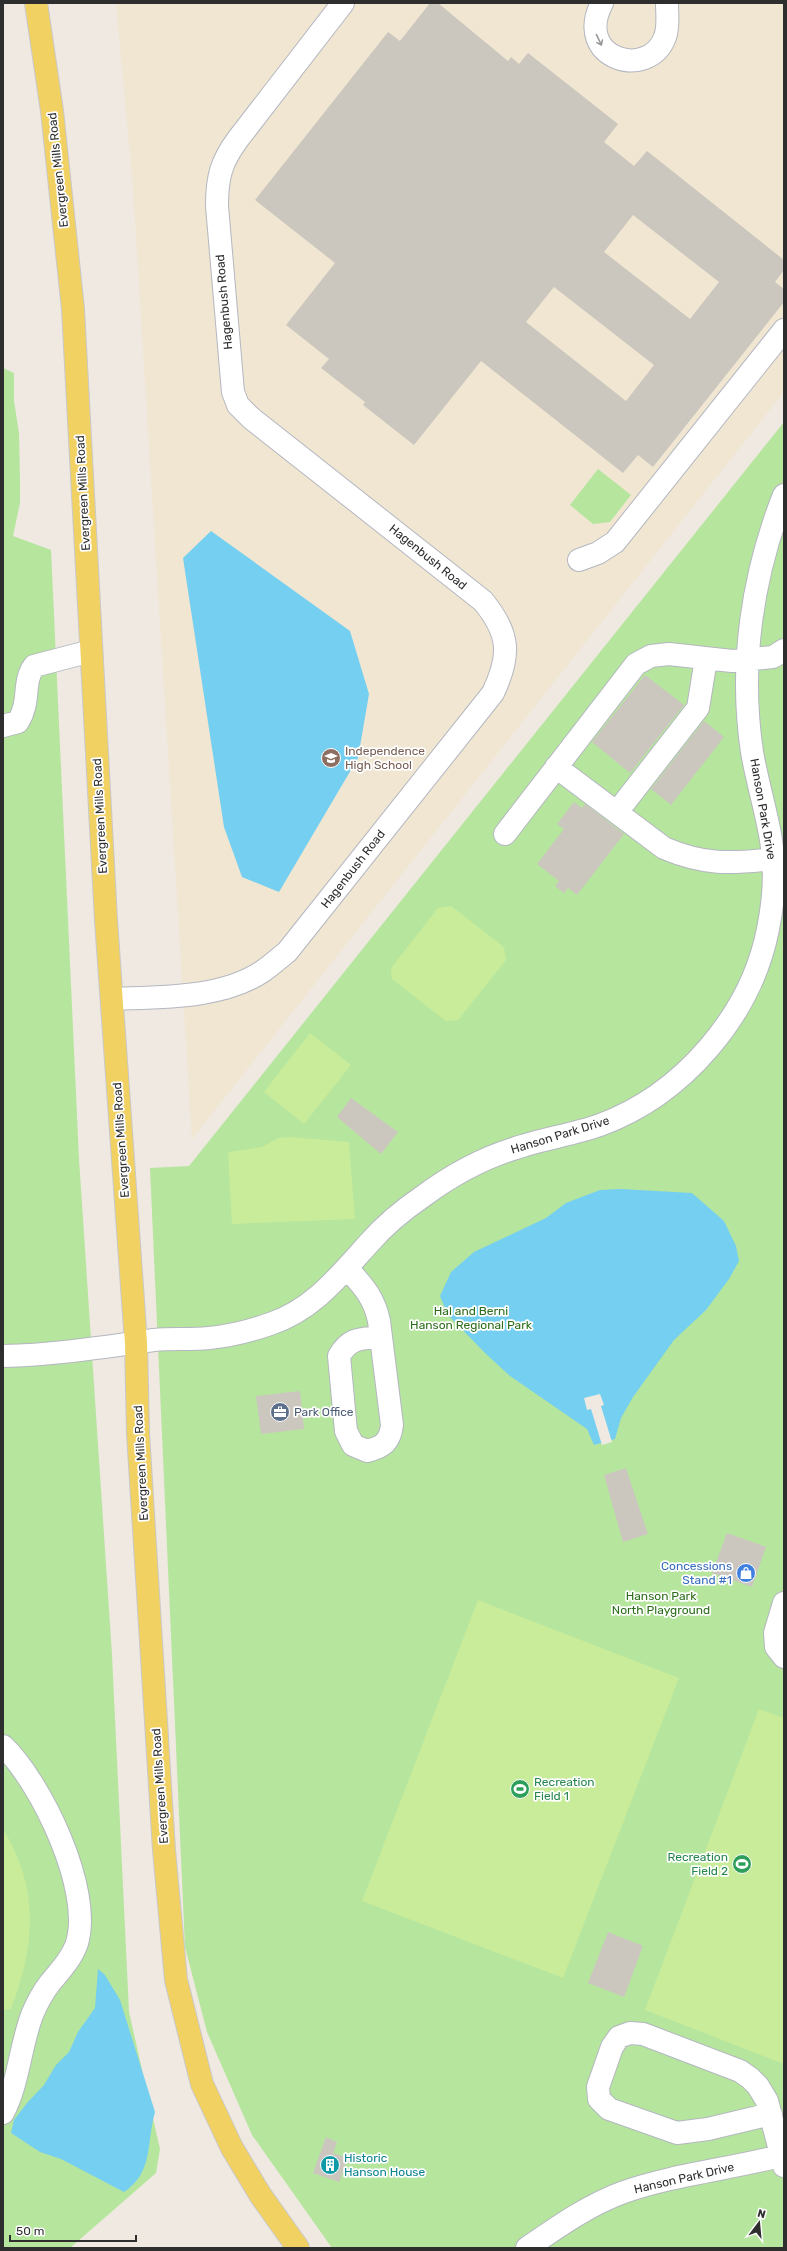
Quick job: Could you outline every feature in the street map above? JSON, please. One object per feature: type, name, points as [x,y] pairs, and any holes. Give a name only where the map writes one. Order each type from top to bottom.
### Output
[{"type":"main road","name":"Evergreen Mills Road","points":[[36,3],[52,111],[73,309],[91,651],[112,999],[136,1343],[138,1433],[161,1810],[176,1980],[202,2084],[232,2148],[261,2196],[298,2248]]},
{"type":"street","name":"Hagenbush Road","points":[[112,999],[182,996],[228,987],[262,972],[287,952],[493,693],[503,671],[506,651],[504,634],[495,616],[483,601],[251,418],[238,405],[233,392],[217,206],[217,185],[220,168],[226,155],[343,3]]},
{"type":"street","points":[[602,3],[596,20],[596,37],[605,52],[618,59],[634,61],[651,55],[661,45],[666,36],[667,3]]},
{"type":"street","points":[[579,560],[598,553],[616,542],[784,330]]},
{"type":"street","name":"Hanson Park Drive","points":[[3,1356],[32,1356],[158,1340],[208,1338],[242,1332],[273,1323],[298,1311],[316,1298],[347,1268],[371,1240],[392,1221],[422,1196],[453,1176],[510,1150],[596,1126],[622,1116],[661,1094],[691,1065],[733,1016],[759,963],[768,928],[774,876],[771,842],[753,754],[749,725],[748,660],[754,600],[762,561],[773,523],[784,495]]},
{"type":"street","points":[[505,834],[636,664],[651,656],[669,654],[732,661],[773,658],[784,650]]},
{"type":"street","points":[[3,726],[18,722],[25,711],[28,674],[34,666],[91,651]]},
{"type":"street","points":[[617,812],[698,708],[706,659]]},
{"type":"street","points":[[556,767],[664,848],[682,856],[700,861],[726,863],[772,859]]},
{"type":"street","points":[[347,1268],[368,1292],[376,1305],[381,1337],[392,1425],[391,1436],[382,1447],[367,1451],[353,1445],[346,1430],[339,1356],[344,1348],[355,1340],[381,1337]]},
{"type":"street","points":[[784,1603],[775,1633],[776,1647],[784,1657]]},
{"type":"street","points":[[3,2113],[17,2078],[23,2045],[34,2012],[42,1995],[63,1967],[77,1942],[80,1914],[75,1877],[63,1843],[43,1803],[8,1750]]},
{"type":"street","points":[[771,2114],[684,2134],[671,2132],[609,2109],[600,2099],[598,2087],[612,2047],[619,2037],[630,2033],[643,2034],[740,2071],[758,2086],[767,2101],[771,2114],[783,2159]]},
{"type":"street","name":"Hanson Park Drive","points":[[527,2248],[564,2222],[623,2193],[667,2179],[783,2159]]},
{"type":"shaded area","name":"Independence High School","points":[[116,3],[784,3],[784,392],[192,1139],[133,188]]},
{"type":"green space","points":[[3,368],[14,373],[14,401],[19,433],[20,503],[13,536],[51,550],[79,1159],[112,1655],[129,2012],[160,2149],[156,2173],[70,2248],[3,2248]]},
{"type":"green space","name":"Hal and Berni Hanson Regional Park","points":[[784,422],[784,2248],[332,2248],[252,2135],[207,2032],[185,1947],[150,1168],[189,1166]]},
{"type":"green space","points":[[598,469],[631,495],[610,522],[593,524],[570,505]]},
{"type":"green space","points":[[451,906],[504,947],[506,960],[458,1020],[446,1021],[392,979],[391,968],[438,908]]},
{"type":"green space","points":[[310,1033],[351,1065],[304,1124],[264,1092]]},
{"type":"green space","points":[[292,1137],[349,1142],[355,1219],[232,1224],[228,1152],[262,1147],[278,1138]]},
{"type":"green space","name":"Recreation Field 1","points":[[478,1600],[679,1678],[563,1978],[362,1901]]},
{"type":"green space","name":"Recreation Field 2","points":[[759,1709],[784,1718],[784,2064],[645,2010]]},
{"type":"green space","points":[[3,1829],[15,1851],[23,1874],[28,1896],[30,1918],[29,1940],[19,1986],[11,2009],[3,2010]]},
{"type":"water","points":[[211,531],[350,631],[369,694],[358,758],[279,892],[242,877],[224,827],[183,558]]},
{"type":"water","points":[[621,1189],[692,1193],[724,1221],[736,1246],[739,1261],[729,1279],[706,1310],[674,1340],[633,1397],[621,1418],[615,1439],[594,1445],[587,1429],[510,1376],[486,1354],[448,1315],[440,1296],[451,1272],[474,1252],[546,1218],[566,1203],[600,1190]]},
{"type":"water","points":[[98,1969],[105,1975],[120,2000],[155,2112],[145,2166],[134,2184],[124,2192],[61,2159],[40,2152],[11,2133],[14,2120],[44,2085],[56,2065],[69,2052],[78,2032],[95,2008]]},
{"type":"pier","points":[[600,1394],[604,1405],[601,1406],[612,1442],[602,1445],[591,1409],[587,1410],[584,1398]]},
{"type":"building","points":[[430,3],[438,3],[508,61],[511,57],[519,64],[528,53],[618,124],[604,142],[634,166],[647,151],[784,260],[784,270],[775,282],[784,289],[784,302],[653,467],[638,455],[623,473],[481,361],[414,445],[363,405],[365,402],[321,368],[329,359],[286,325],[335,263],[255,200],[388,32],[400,41]],"holes":[[[633,215],[719,282],[690,319],[604,252]],[[554,287],[654,365],[626,401],[526,322]]]},
{"type":"building","points":[[645,675],[684,705],[630,773],[592,742]]},
{"type":"building","points":[[704,721],[724,737],[671,805],[651,789]]},
{"type":"building","points":[[574,802],[582,808],[585,804],[624,834],[577,895],[568,888],[564,893],[555,886],[559,881],[537,864],[564,829],[557,824]]},
{"type":"building","points":[[351,1098],[398,1132],[381,1154],[337,1117]]},
{"type":"building","name":"Park Office","points":[[300,1391],[304,1429],[261,1434],[256,1396]]},
{"type":"building","points":[[626,1468],[648,1534],[623,1542],[604,1475]]},
{"type":"building","points":[[727,1533],[766,1547],[752,1587],[712,1573]]},
{"type":"building","points":[[608,1932],[643,1946],[624,1997],[588,1983]]},
{"type":"building","name":"Historic Hanson House","points":[[326,2137],[337,2142],[333,2153],[348,2158],[339,2182],[313,2173]]},
{"type":"place","name":"Independence High School","points":[[331,758]]},
{"type":"place","name":"Park Office","points":[[280,1412]]},
{"type":"place","name":"Concessions Stand #1","points":[[746,1573]]},
{"type":"place","name":"Recreation Field 1","points":[[520,1789]]},
{"type":"place","name":"Recreation Field 2","points":[[742,1864]]},
{"type":"place","name":"Historic Hanson House","points":[[330,2165]]},
{"type":"park label","name":"Hanson Park North Playground","points":[[661,1603]]}]
